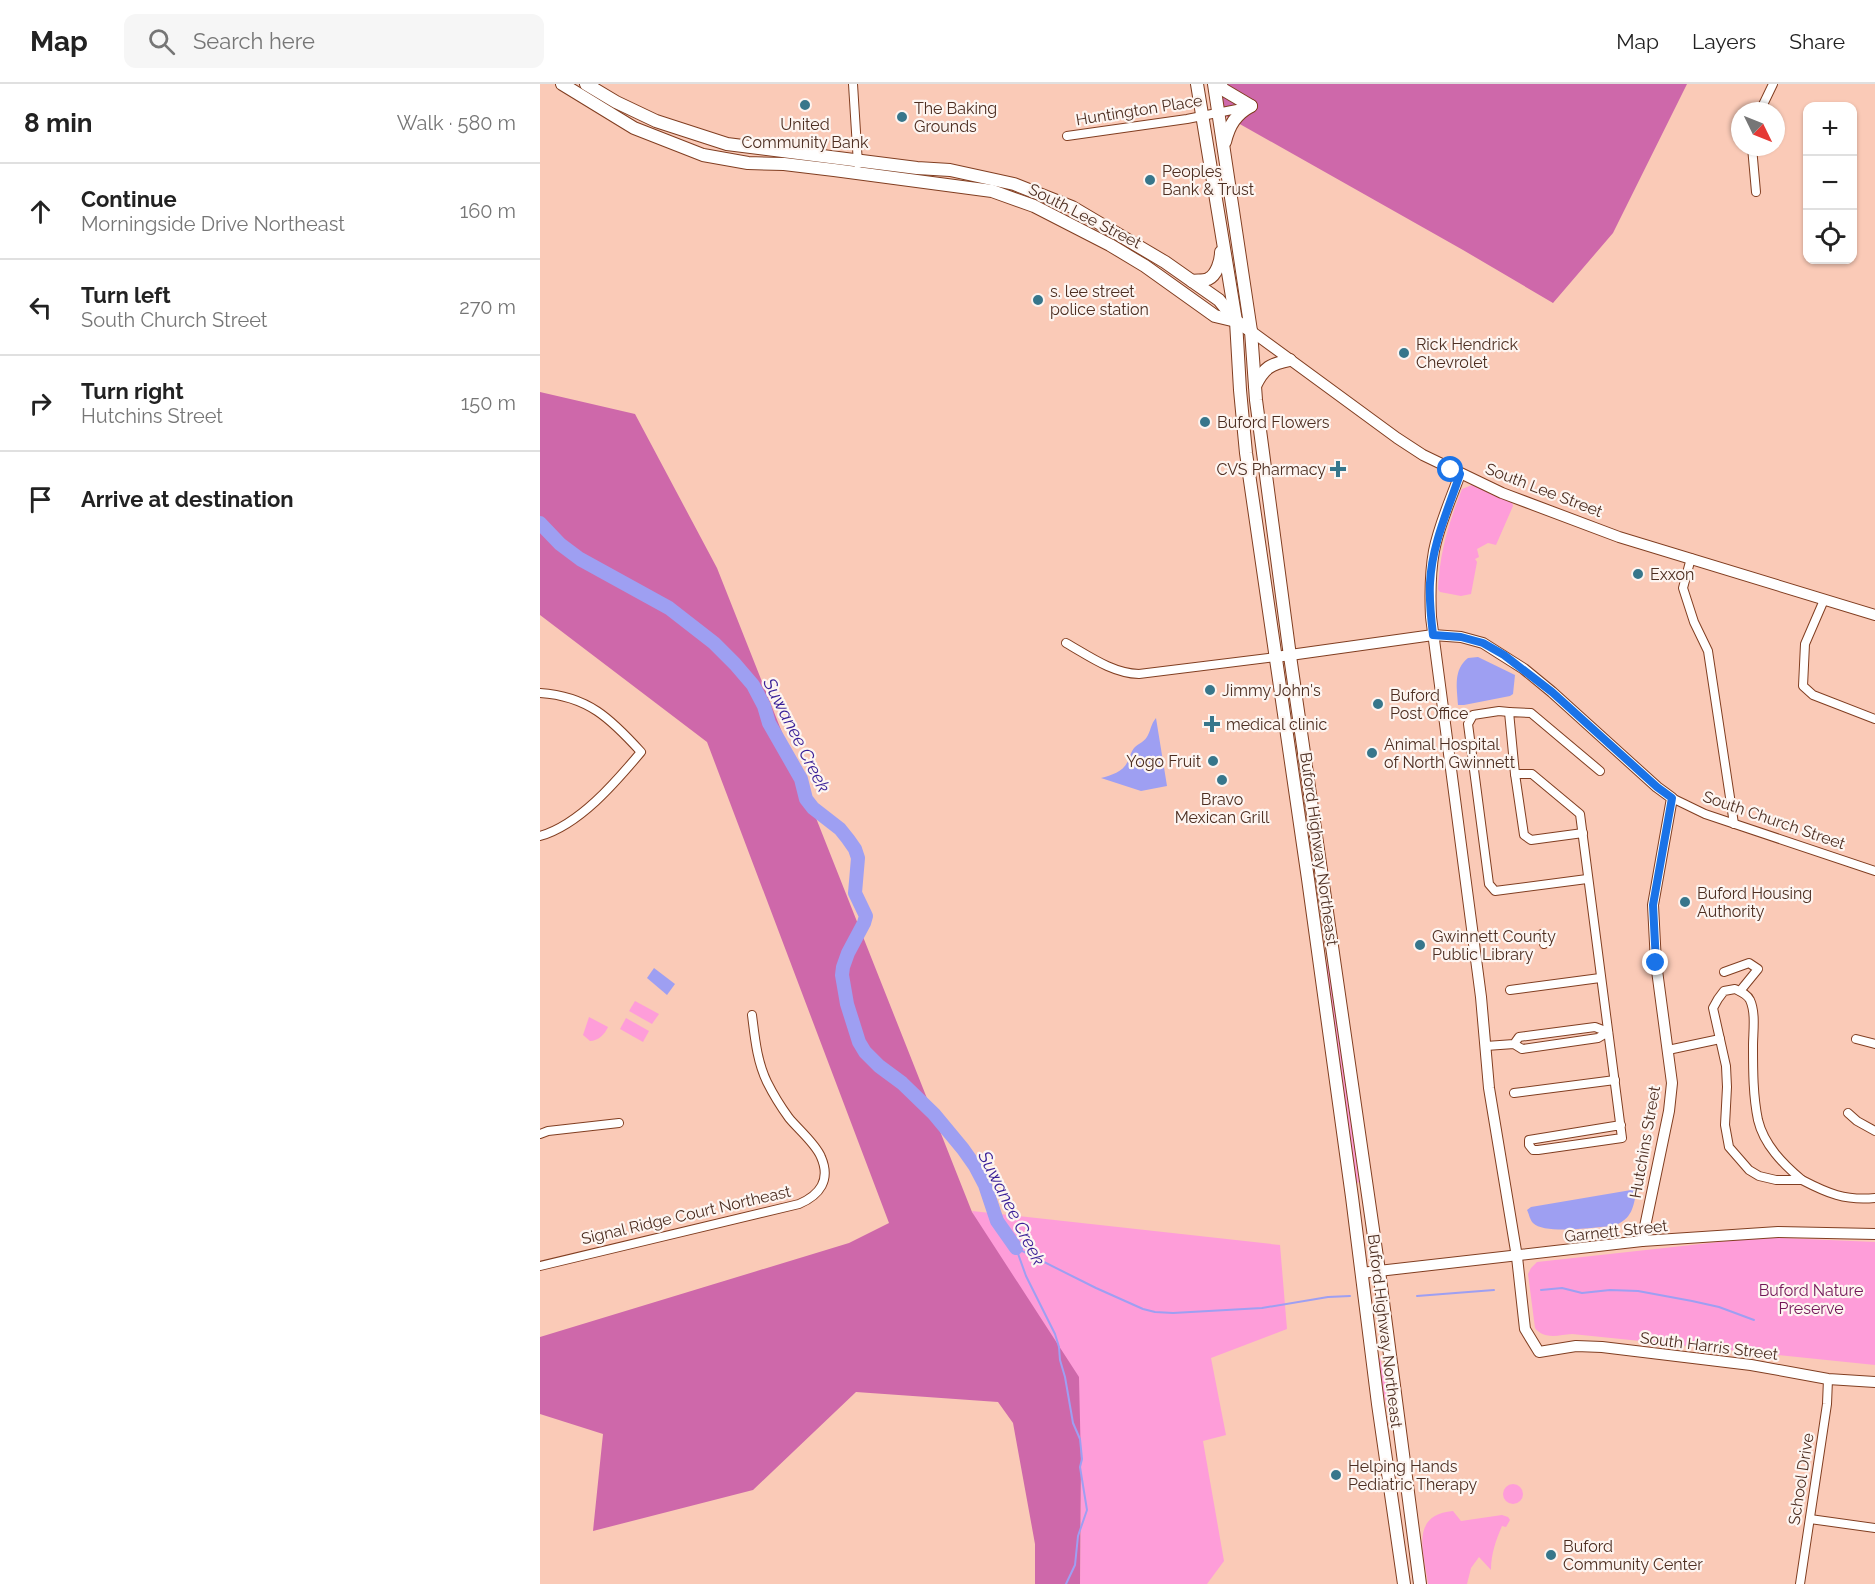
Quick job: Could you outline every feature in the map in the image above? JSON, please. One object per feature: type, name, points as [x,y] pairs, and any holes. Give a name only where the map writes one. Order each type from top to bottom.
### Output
[{"type":"main road","name":"South Lee Street","points":[[562,84],[634,128],[703,155],[748,164],[784,164],[992,191],[1034,206],[1110,245],[1215,316],[1236,321]]},
{"type":"main road","name":"South Lee Street","points":[[586,84],[616,102],[656,121],[727,144],[908,167],[950,170],[1014,184],[1072,207],[1132,242],[1220,300],[1236,321],[1251,331]]},
{"type":"main road","name":"Buford Highway Northeast","points":[[1197,84],[1236,321],[1246,453],[1404,1584]]},
{"type":"main road","name":"Buford Highway Northeast","points":[[1214,84],[1251,331],[1255,394],[1290,656],[1379,1271],[1420,1584]]},
{"type":"main road","points":[[1219,84],[1226,91],[1251,106]]},
{"type":"main road","points":[[1223,147],[1235,117],[1251,106]]},
{"type":"main road","points":[[1192,281],[1208,279],[1215,273],[1221,259],[1221,236]]},
{"type":"main road","points":[[1255,394],[1266,368],[1274,363],[1290,360]]},
{"type":"street","points":[[853,84],[858,159],[856,173]]},
{"type":"street","points":[[1764,102],[1773,84]]},
{"type":"street","name":"Huntington Place","points":[[1067,136],[1201,116],[1251,106]]},
{"type":"street","points":[[1753,156],[1756,192]]},
{"type":"street","name":"South Lee Street","points":[[1251,331],[1397,438],[1423,455],[1460,474],[1578,523],[1875,615]]},
{"type":"street","points":[[1460,474],[1434,551],[1430,583],[1433,635],[1469,902],[1489,1088],[1517,1257]]},
{"type":"street","points":[[1691,558],[1683,588],[1694,622],[1708,651],[1734,824]]},
{"type":"street","points":[[1824,600],[1805,644],[1803,686],[1813,695],[1875,719]]},
{"type":"street","name":"South Church Street","points":[[1275,657],[1433,635],[1461,637],[1483,643],[1504,655],[1552,692],[1672,798],[1705,814],[1875,871]]},
{"type":"street","points":[[1066,643],[1112,669],[1127,674],[1275,657]]},
{"type":"street","points":[[540,693],[565,696],[598,711],[614,723],[641,752],[577,818],[551,833],[540,836]]},
{"type":"street","points":[[1587,879],[1495,891],[1489,884],[1468,724],[1473,715],[1499,711],[1531,713],[1600,771]]},
{"type":"street","points":[[1509,712],[1524,835],[1531,840],[1582,833]]},
{"type":"street","points":[[1515,774],[1532,774],[1580,814],[1587,879],[1615,1080],[1621,1125],[1622,1138],[1533,1150],[1528,1145],[1530,1140],[1621,1125]]},
{"type":"street","name":"Hutchins Street","points":[[1642,1241],[1670,1111],[1672,1083],[1656,963],[1653,905],[1672,798]]},
{"type":"street","points":[[1542,934],[1544,944]]},
{"type":"street","points":[[1724,972],[1749,963],[1758,969],[1740,991]]},
{"type":"street","points":[[1510,990],[1600,978]]},
{"type":"street","points":[[1802,1180],[1776,1180],[1759,1176],[1749,1170],[1729,1147],[1725,1125],[1726,1066],[1713,1008],[1724,991],[1735,989],[1749,999],[1753,1012],[1753,1074],[1759,1121],[1763,1134],[1775,1154],[1802,1180],[1828,1193],[1852,1199],[1875,1198]]},
{"type":"street","name":"Signal Ridge Court Northeast","points":[[540,1266],[799,1204],[812,1199],[819,1192],[825,1170],[821,1155],[788,1116],[768,1084],[759,1065],[752,1015]]},
{"type":"street","points":[[1514,1044],[1520,1037],[1595,1027],[1608,1032]]},
{"type":"street","points":[[1556,1032],[1559,1044]]},
{"type":"street","points":[[1486,1046],[1514,1044],[1522,1049],[1598,1038],[1608,1032]]},
{"type":"street","points":[[1668,1050],[1720,1039]]},
{"type":"street","points":[[1856,1039],[1875,1044]]},
{"type":"street","points":[[1514,1093],[1615,1080]]},
{"type":"street","points":[[1848,1113],[1875,1131]]},
{"type":"street","points":[[540,1134],[548,1131],[619,1124]]},
{"type":"street","points":[[1569,1134],[1571,1145]]},
{"type":"street","name":"Garnett Street","points":[[1361,1273],[1642,1241],[1778,1232],[1875,1234]]},
{"type":"street","name":"South Harris Street","points":[[1517,1257],[1525,1329],[1539,1352],[1576,1346],[1602,1347],[1751,1365],[1828,1379],[1875,1382]]},
{"type":"street","name":"School Drive","points":[[1800,1584],[1827,1404],[1828,1379]]},
{"type":"street","points":[[1810,1520],[1875,1528]]},
{"type":"green space","points":[[1472,485],[1512,502],[1513,506],[1496,545],[1488,543],[1477,549],[1479,557],[1475,559],[1477,562],[1471,594],[1461,596],[1440,592],[1438,589],[1441,562],[1449,526],[1462,489]]},
{"type":"green space","points":[[1326,960],[1332,980],[1359,1182],[1357,1183],[1324,961]]},
{"type":"green space","points":[[635,1001],[659,1014],[652,1024],[629,1011]]},
{"type":"green space","points":[[589,1017],[608,1027],[596,1040],[590,1041],[583,1035]]},
{"type":"green space","points":[[626,1018],[649,1031],[643,1042],[620,1029]]},
{"type":"green space","points":[[972,1211],[1280,1245],[1287,1329],[1211,1358],[1226,1435],[1203,1441],[1224,1561],[1207,1584],[1080,1584],[1081,1464]]},
{"type":"green space","name":"Buford Nature Preserve","points":[[1764,1237],[1875,1242],[1875,1365],[1572,1334],[1547,1335],[1535,1328],[1528,1274],[1537,1262]]},
{"type":"green space","points":[[1378,1358],[1380,1358],[1387,1387],[1391,1413],[1389,1414],[1381,1384]]},
{"type":"green space","points":[[1509,1484],[1517,1484],[1523,1490],[1523,1498],[1517,1504],[1509,1504],[1503,1498],[1503,1490]]},
{"type":"green space","points":[[1453,1511],[1461,1521],[1502,1515],[1510,1520],[1506,1527],[1502,1526],[1493,1553],[1491,1570],[1479,1557],[1471,1568],[1467,1584],[1428,1584],[1422,1537],[1425,1528],[1430,1520],[1439,1514]]},
{"type":"shaded area","points":[[1212,84],[1687,84],[1613,233],[1553,303],[1215,110]]},
{"type":"shaded area","points":[[540,392],[635,414],[717,568],[972,1212],[1079,1377],[1080,1584],[1035,1584],[1035,1544],[1013,1423],[998,1402],[856,1392],[753,1490],[593,1531],[603,1434],[540,1414],[540,1337],[849,1243],[889,1223],[707,742],[540,615]]},
{"type":"water","points":[[1478,657],[1515,675],[1513,694],[1458,705],[1457,679],[1460,668],[1468,658]]},
{"type":"water","points":[[1156,718],[1167,786],[1141,791],[1101,778],[1123,768],[1134,748],[1147,737]]},
{"type":"water","points":[[654,968],[675,984],[667,995],[647,978]]},
{"type":"water","points":[[1637,1189],[1631,1212],[1625,1220],[1613,1226],[1548,1229],[1533,1223],[1527,1210],[1531,1207]]},
{"type":"waterway","name":"Suwanee Creek","points":[[540,523],[560,544],[580,559],[669,608],[714,643],[753,685],[764,706],[769,723],[801,779],[806,799],[813,808],[840,829],[855,849],[858,858],[855,893],[866,916],[848,953],[842,975],[847,1004],[859,1042],[879,1066],[902,1083],[934,1114],[963,1149],[985,1185],[997,1221],[1016,1248]]},
{"type":"waterway","name":"Suwanee Creek","points":[[1016,1248],[1026,1276],[1055,1334],[1073,1423],[1080,1439],[1082,1459],[1080,1467],[1087,1510],[1078,1536],[1075,1565],[1066,1584]]},
{"type":"waterway","points":[[1016,1248],[1096,1288],[1155,1312],[1262,1308],[1328,1297],[1350,1296]]},
{"type":"waterway","points":[[1541,1290],[1562,1288],[1582,1293],[1610,1290],[1638,1291],[1719,1307],[1754,1320]]},
{"type":"waterway","points":[[1417,1296],[1494,1290]]},
{"type":"place","name":"United Community Bank","points":[[805,105]]},
{"type":"place","name":"The Baking Grounds","points":[[902,117]]},
{"type":"place","name":"Peoples Bank & Trust","points":[[1150,180]]},
{"type":"place","name":"s. lee street police station","points":[[1038,300]]},
{"type":"place","name":"Rick Hendrick Chevrolet","points":[[1404,353]]},
{"type":"place","name":"Buford Flowers","points":[[1205,422]]},
{"type":"place","name":"CVS Pharmacy","points":[[1338,469]]},
{"type":"place","name":"Exxon","points":[[1638,574]]},
{"type":"place","name":"Jimmy John's","points":[[1210,690]]},
{"type":"place","name":"Buford Post Office","points":[[1378,704]]},
{"type":"place","name":"medical clinic","points":[[1212,724]]},
{"type":"place","name":"Animal Hospital of North Gwinnett","points":[[1372,753]]},
{"type":"place","name":"Yogo Fruit","points":[[1213,761]]},
{"type":"place","name":"Bravo Mexican Grill","points":[[1222,780]]},
{"type":"place","name":"Buford Housing Authority","points":[[1685,902]]},
{"type":"place","name":"Gwinnett County Public Library","points":[[1420,945]]},
{"type":"place","name":"Helping Hands Pediatric Therapy","points":[[1336,1475]]},
{"type":"place","name":"Buford Community Center","points":[[1551,1555]]},
{"type":"route","points":[[1451,470],[1460,474],[1434,551],[1430,583],[1433,635],[1461,637],[1483,643],[1504,655],[1552,692],[1672,798],[1653,905],[1656,963]]}]
